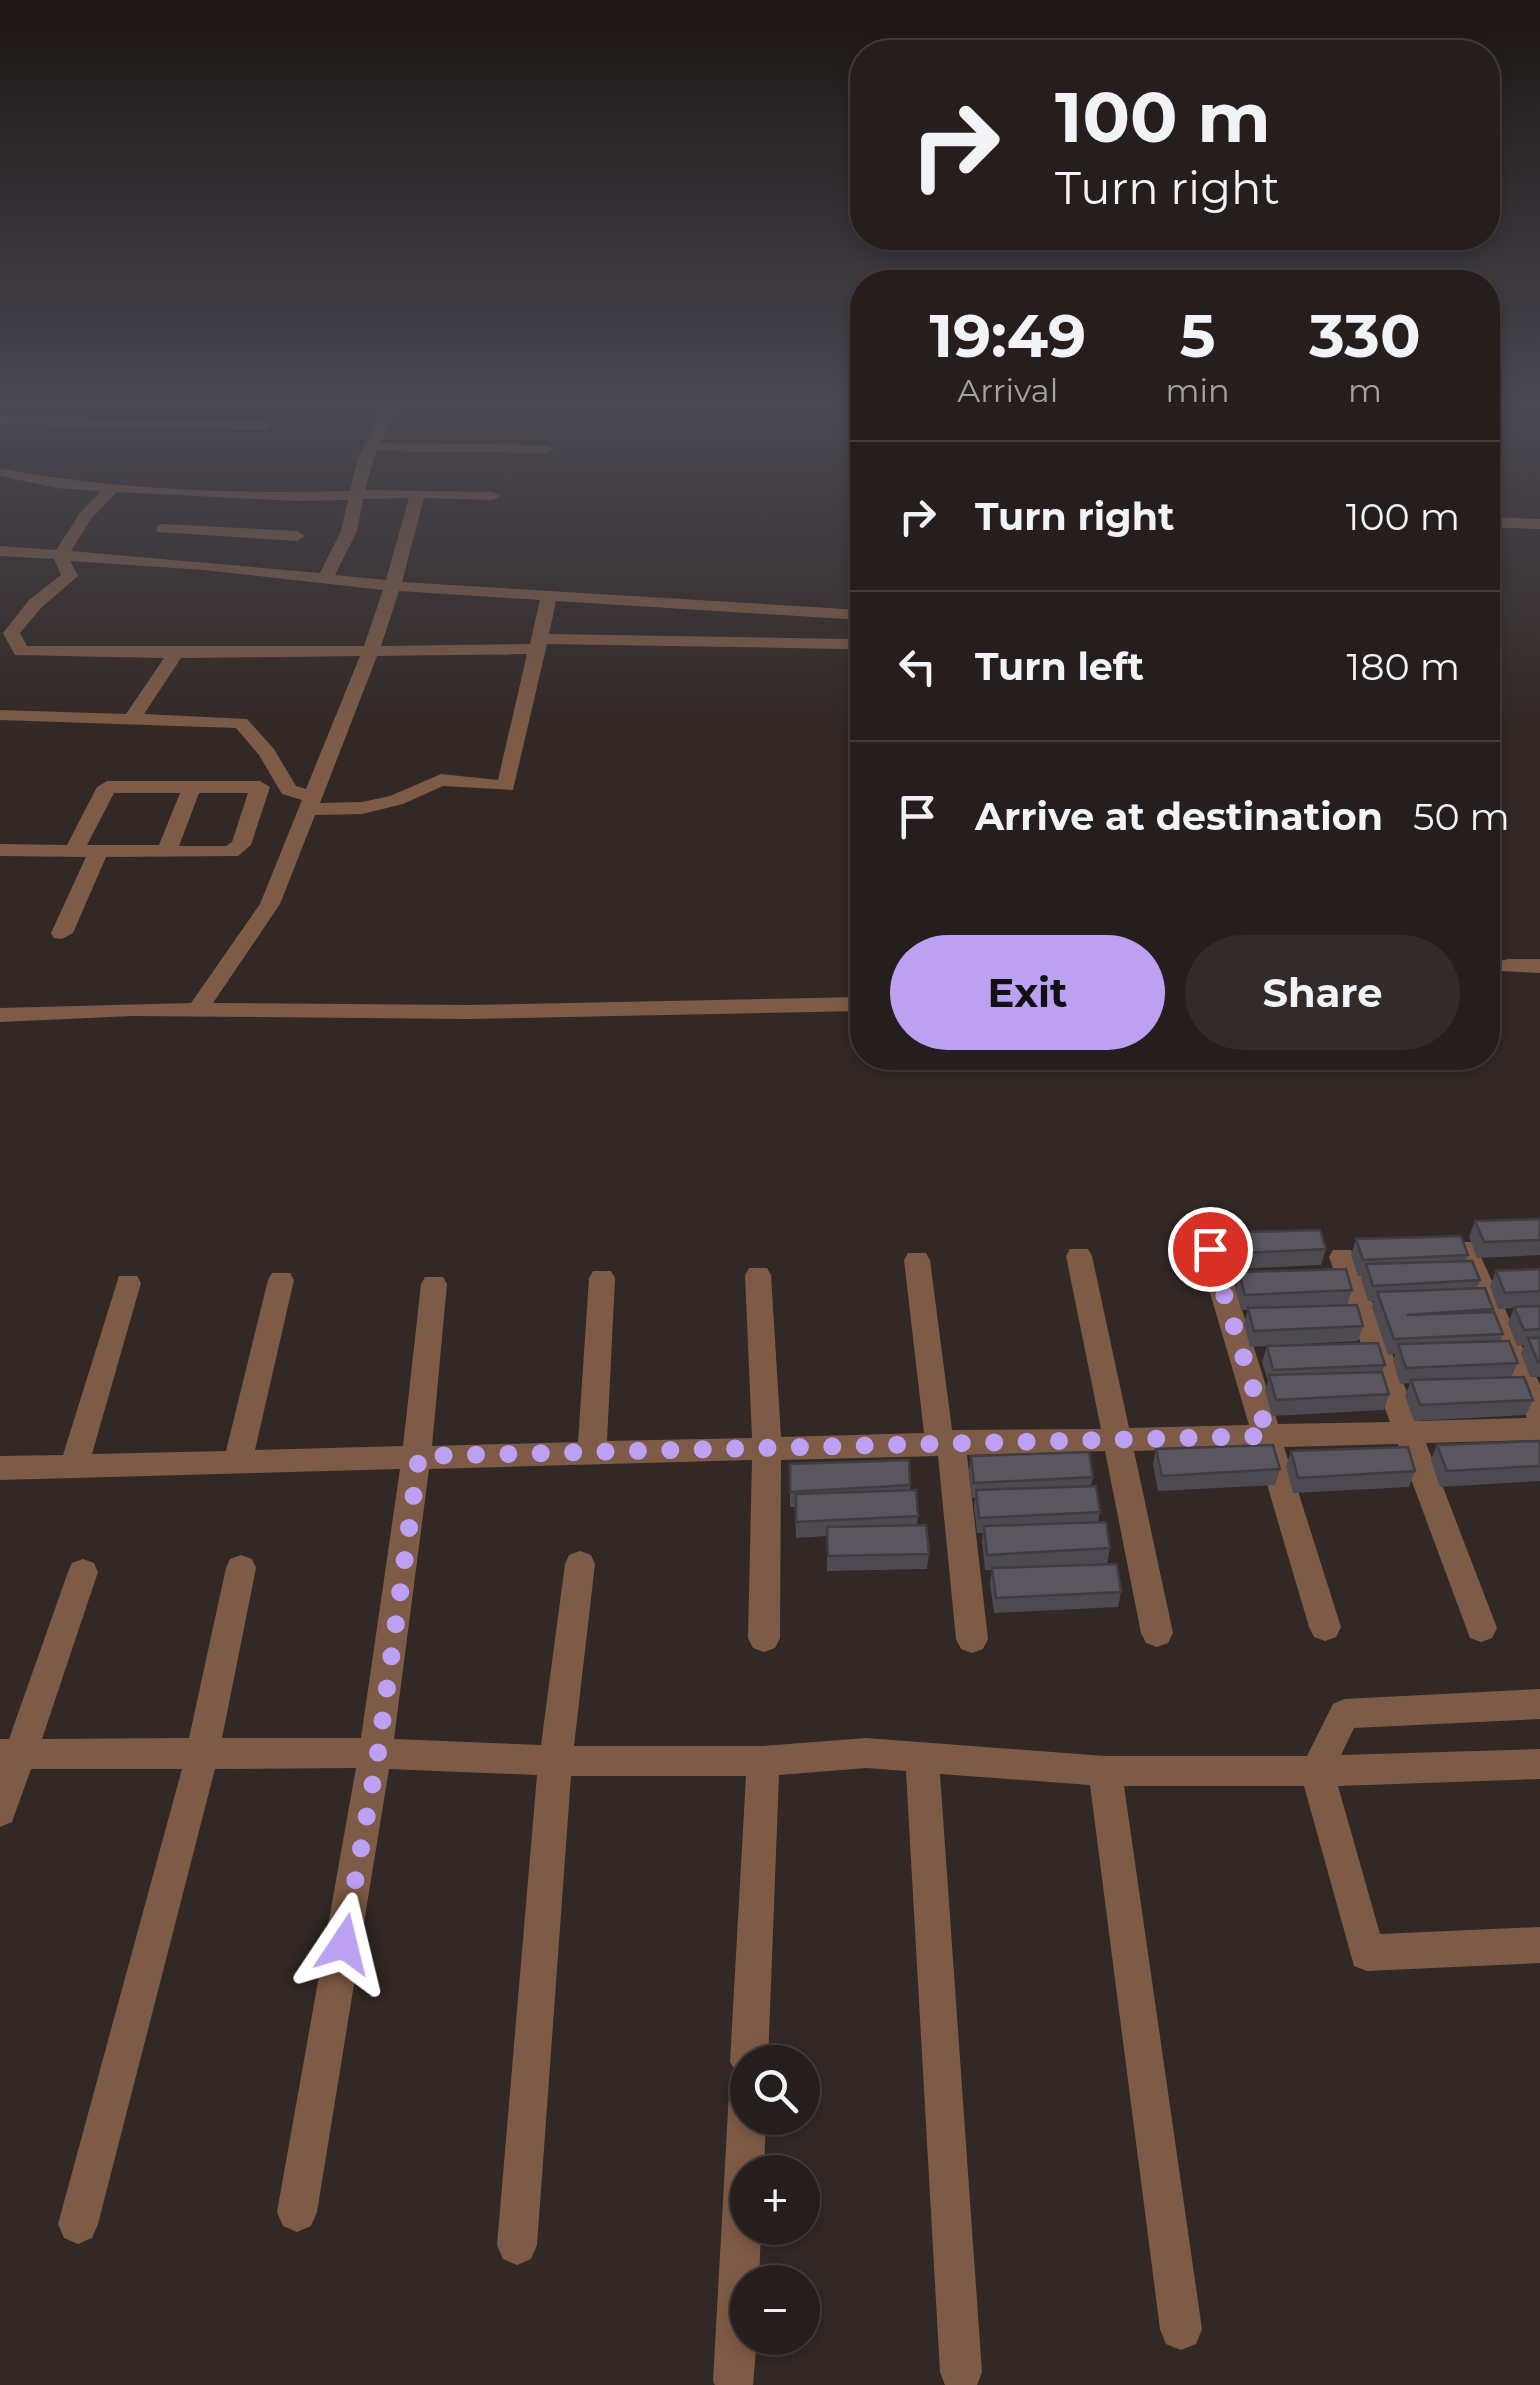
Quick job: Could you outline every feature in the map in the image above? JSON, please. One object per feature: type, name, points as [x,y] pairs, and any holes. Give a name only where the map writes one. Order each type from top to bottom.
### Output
[{"type":"street","points":[[60,556],[87,514]]},
{"type":"street","points":[[148,543],[172,514]]},
{"type":"street","points":[[325,579],[349,531],[352,514]]},
{"type":"street","points":[[197,1010],[270,904],[370,653],[412,514]]},
{"type":"street","points":[[1500,522],[1540,524]]},
{"type":"street","points":[[0,551],[60,556],[148,543],[297,536]]},
{"type":"street","points":[[148,543],[325,579],[392,586],[850,614]]},
{"type":"street","points":[[60,556],[70,576],[35,604],[11,632],[21,651],[370,653],[538,644],[847,644]]},
{"type":"street","points":[[0,715],[241,724],[268,753],[290,790],[310,803],[362,808],[396,800],[441,780],[506,786],[549,596]]},
{"type":"street","points":[[132,718],[176,652]]},
{"type":"street","points":[[166,852],[192,786]]},
{"type":"street","points":[[0,850],[74,851],[99,851],[166,852],[231,852],[241,844],[260,786],[106,787],[74,851]]},
{"type":"street","points":[[62,933],[99,851]]},
{"type":"street","points":[[1508,966],[1540,966]]},
{"type":"street","points":[[0,1015],[850,1004]]},
{"type":"street","points":[[1210,1249],[1325,1627]]},
{"type":"street","points":[[1464,1249],[1540,1416]]},
{"type":"street","points":[[1079,1256],[1157,1633]]},
{"type":"street","points":[[1342,1257],[1481,1628]]},
{"type":"street","points":[[917,1260],[972,1639]]},
{"type":"street","points":[[758,1275],[766,1446],[764,1638]]},
{"type":"street","points":[[592,1450],[602,1278]]},
{"type":"street","points":[[238,1461],[281,1280]]},
{"type":"street","points":[[74,1466],[128,1282]]},
{"type":"street","points":[[298,2212],[378,1753],[419,1456],[434,1284]]},
{"type":"street","points":[[0,1468],[1540,1428]]},
{"type":"street","points":[[517,2244],[558,1761],[580,1564]]},
{"type":"street","points":[[78,2224],[202,1755],[241,1568]]},
{"type":"street","points":[[0,1811],[8,1754],[83,1572]]},
{"type":"street","points":[[1540,1704],[1344,1714],[1317,1771],[1368,1952],[1540,1945]]},
{"type":"street","points":[[8,1754],[378,1753],[558,1761],[764,1761],[866,1753],[922,1754],[1105,1771],[1317,1771],[1540,1764]]},
{"type":"street","points":[[922,1754],[961,2372]]},
{"type":"street","points":[[750,2045],[764,1761]]},
{"type":"street","points":[[1105,1771],[1181,2329]]},
{"type":"street","points":[[734,2382],[746,2135]]},
{"type":"building","points":[[1540,1219],[1540,1240],[1484,1242],[1475,1221]]},
{"type":"building","points":[[1320,1230],[1326,1249],[1221,1254],[1215,1233]]},
{"type":"building","points":[[1461,1236],[1468,1255],[1363,1260],[1356,1239]]},
{"type":"building","points":[[1472,1261],[1480,1280],[1373,1286],[1366,1264]]},
{"type":"building","points":[[1346,1269],[1352,1290],[1245,1295],[1239,1272]]},
{"type":"building","points":[[1540,1269],[1540,1291],[1505,1293],[1496,1271]]},
{"type":"building","points":[[1485,1288],[1493,1309],[1407,1315],[1494,1312],[1503,1334],[1394,1339],[1377,1292]]},
{"type":"building","points":[[1357,1305],[1363,1326],[1254,1331],[1248,1308]]},
{"type":"building","points":[[1540,1306],[1540,1329],[1524,1330],[1514,1307]]},
{"type":"building","points":[[1528,1338],[1540,1338],[1540,1362],[1538,1362]]},
{"type":"building","points":[[1509,1341],[1518,1363],[1406,1368],[1398,1344]]},
{"type":"building","points":[[1378,1343],[1385,1365],[1273,1370],[1267,1346]]},
{"type":"building","points":[[1382,1372],[1389,1394],[1276,1400],[1269,1375]]},
{"type":"building","points":[[1524,1377],[1533,1400],[1420,1405],[1411,1380]]},
{"type":"building","points":[[1540,1441],[1540,1466],[1447,1471],[1437,1445]]},
{"type":"building","points":[[1273,1445],[1280,1469],[1162,1476],[1156,1449]]},
{"type":"building","points":[[1408,1447],[1415,1471],[1298,1478],[1291,1451]]},
{"type":"building","points":[[1089,1452],[1093,1477],[974,1483],[971,1456]]},
{"type":"building","points":[[909,1460],[910,1485],[790,1492],[790,1464]]},
{"type":"building","points":[[1096,1486],[1100,1512],[979,1518],[976,1490]]},
{"type":"building","points":[[916,1490],[918,1516],[796,1522],[796,1494]]},
{"type":"building","points":[[1106,1522],[1110,1548],[987,1555],[984,1526]]},
{"type":"building","points":[[926,1525],[929,1554],[828,1556],[827,1527]]},
{"type":"building","points":[[1117,1564],[1121,1592],[996,1598],[992,1568]]},
{"type":"route","points":[[344,1944],[378,1753],[419,1456],[1268,1436],[1210,1249]]}]
